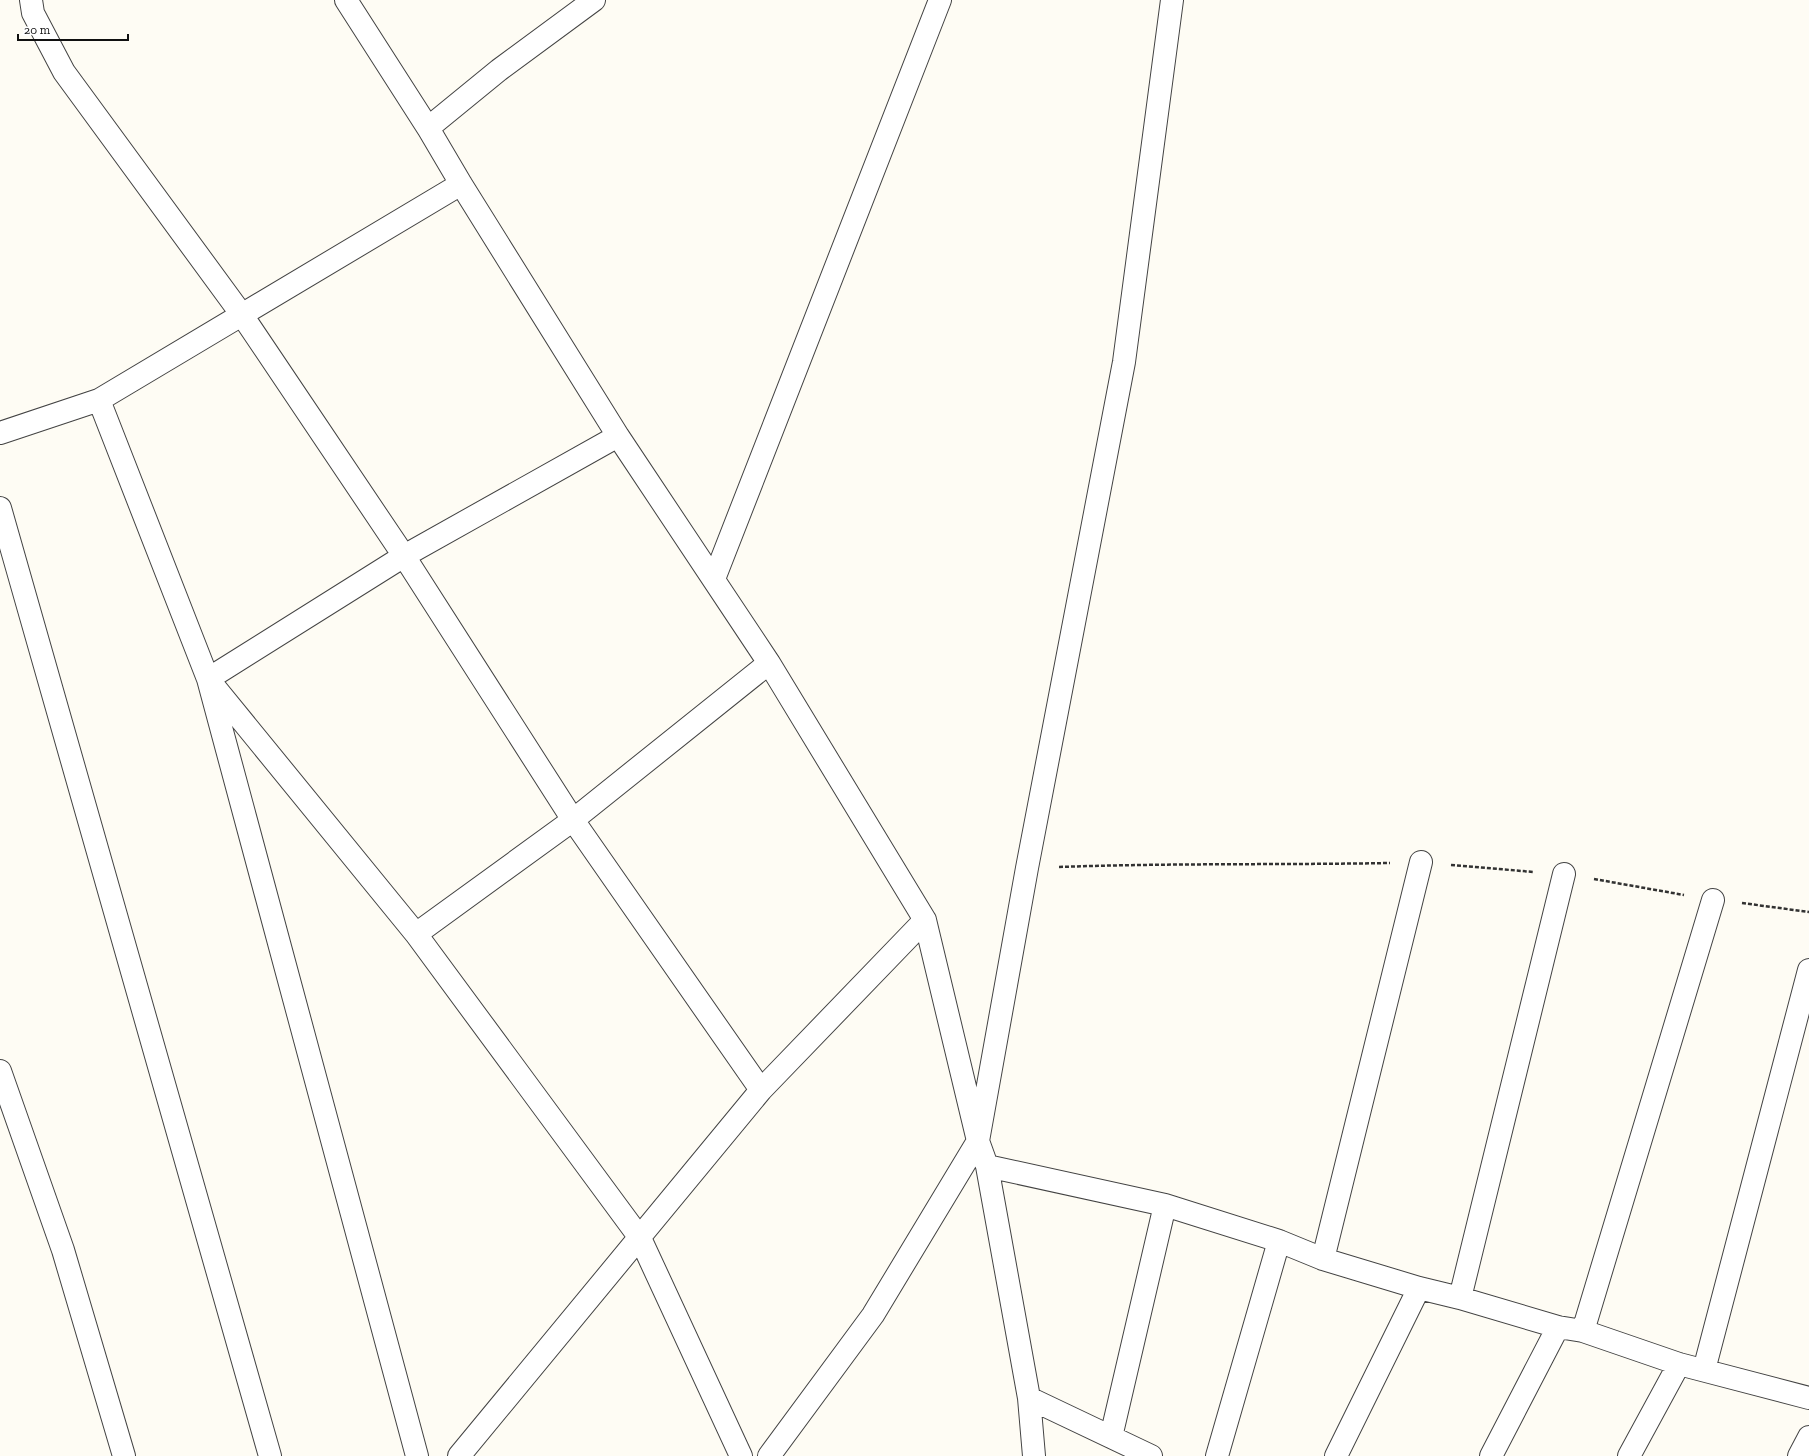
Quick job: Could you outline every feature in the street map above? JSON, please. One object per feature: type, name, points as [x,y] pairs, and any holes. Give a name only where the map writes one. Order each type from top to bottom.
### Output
[{"type":"street","points":[[31,0],[33,13],[64,72],[242,315],[404,556],[573,820],[761,1090]]},
{"type":"street","points":[[428,128],[499,70],[594,0]]},
{"type":"street","points":[[714,579],[940,0]]},
{"type":"street","points":[[769,1456],[873,1314],[978,1141],[1027,868],[1124,362],[1172,0]]},
{"type":"street","points":[[349,1],[618,436],[769,663],[925,920],[978,1141],[987,1166],[1029,1398],[1034,1456]]},
{"type":"street","points":[[0,433],[99,400],[461,184]]},
{"type":"street","points":[[99,400],[208,679],[417,1456]]},
{"type":"street","points":[[208,679],[404,556],[618,436]]},
{"type":"street","points":[[0,508],[270,1456]]},
{"type":"street","points":[[416,934],[573,820],[769,663]]},
{"type":"street","points":[[208,679],[416,934],[640,1238],[741,1456]]},
{"type":"street","points":[[1323,1259],[1421,862]]},
{"type":"street","points":[[1460,1298],[1564,874]]},
{"type":"street","points":[[1583,1332],[1713,900]]},
{"type":"street","points":[[459,1456],[761,1090],[925,920]]},
{"type":"street","points":[[1704,1370],[1809,970]]},
{"type":"street","points":[[0,1071],[63,1250],[124,1456]]},
{"type":"street","points":[[987,1166],[1165,1205],[1279,1241],[1323,1259],[1419,1288],[1460,1298],[1558,1327],[1583,1332],[1679,1364],[1809,1398]]},
{"type":"street","points":[[1111,1437],[1165,1205]]},
{"type":"street","points":[[1217,1456],[1279,1241]]},
{"type":"street","points":[[1336,1456],[1419,1288]]},
{"type":"street","points":[[1491,1456],[1558,1327]]},
{"type":"street","points":[[1629,1456],[1679,1364]]},
{"type":"street","points":[[1029,1398],[1151,1456]]},
{"type":"street","points":[[1799,1456],[1809,1436]]}]
